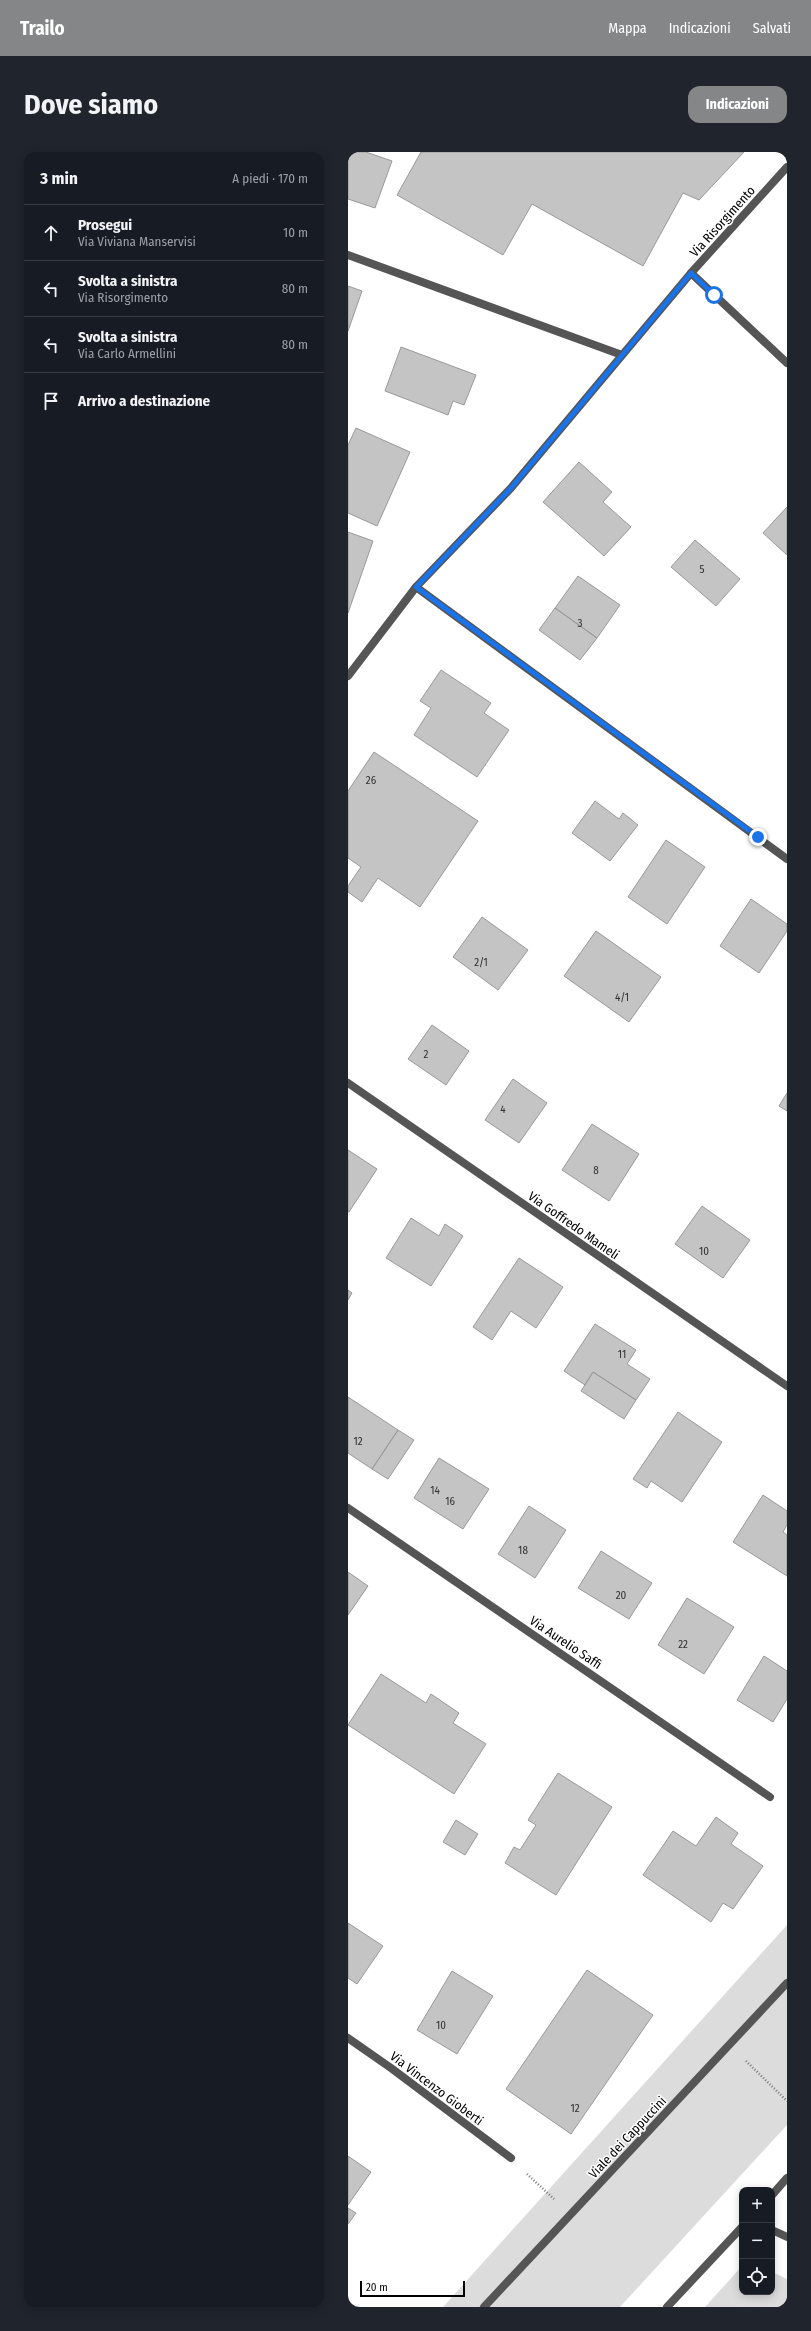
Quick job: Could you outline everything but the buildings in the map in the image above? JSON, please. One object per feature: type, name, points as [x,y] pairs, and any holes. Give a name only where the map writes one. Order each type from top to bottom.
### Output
[{"type":"street","name":"Via Risorgimento","points":[[348,676],[416,587],[511,488],[691,273],[787,167]]},
{"type":"street","points":[[348,256],[622,355]]},
{"type":"street","points":[[691,273],[787,363]]},
{"type":"street","points":[[416,587],[787,859]]},
{"type":"street","name":"Via Goffredo Mameli","points":[[348,1083],[787,1386]]},
{"type":"street","name":"Via Aurelio Saffi","points":[[348,1508],[770,1797]]},
{"type":"street","name":"Viale dei Cappuccini","points":[[484,2307],[787,1983]]},
{"type":"street","name":"Via Vincenzo Gioberti","points":[[348,2038],[391,2068],[511,2158]]},
{"type":"street","points":[[775,2192],[787,2178]]},
{"type":"street","points":[[667,2307],[739,2230]]},
{"type":"street","points":[[775,2231],[787,2237]]},
{"type":"path","points":[[730,2044],[787,2101]]},
{"type":"path","points":[[511,2158],[570,2215]]},
{"type":"shaded area","points":[[787,1925],[787,2125],[620,2307],[443,2307]]},
{"type":"shaded area","points":[[739,2269],[739,2295],[775,2295],[775,2273],[787,2279],[787,2307],[705,2307]]},
{"type":"route","points":[[714,295],[691,273],[511,488],[416,587],[758,837]]}]
